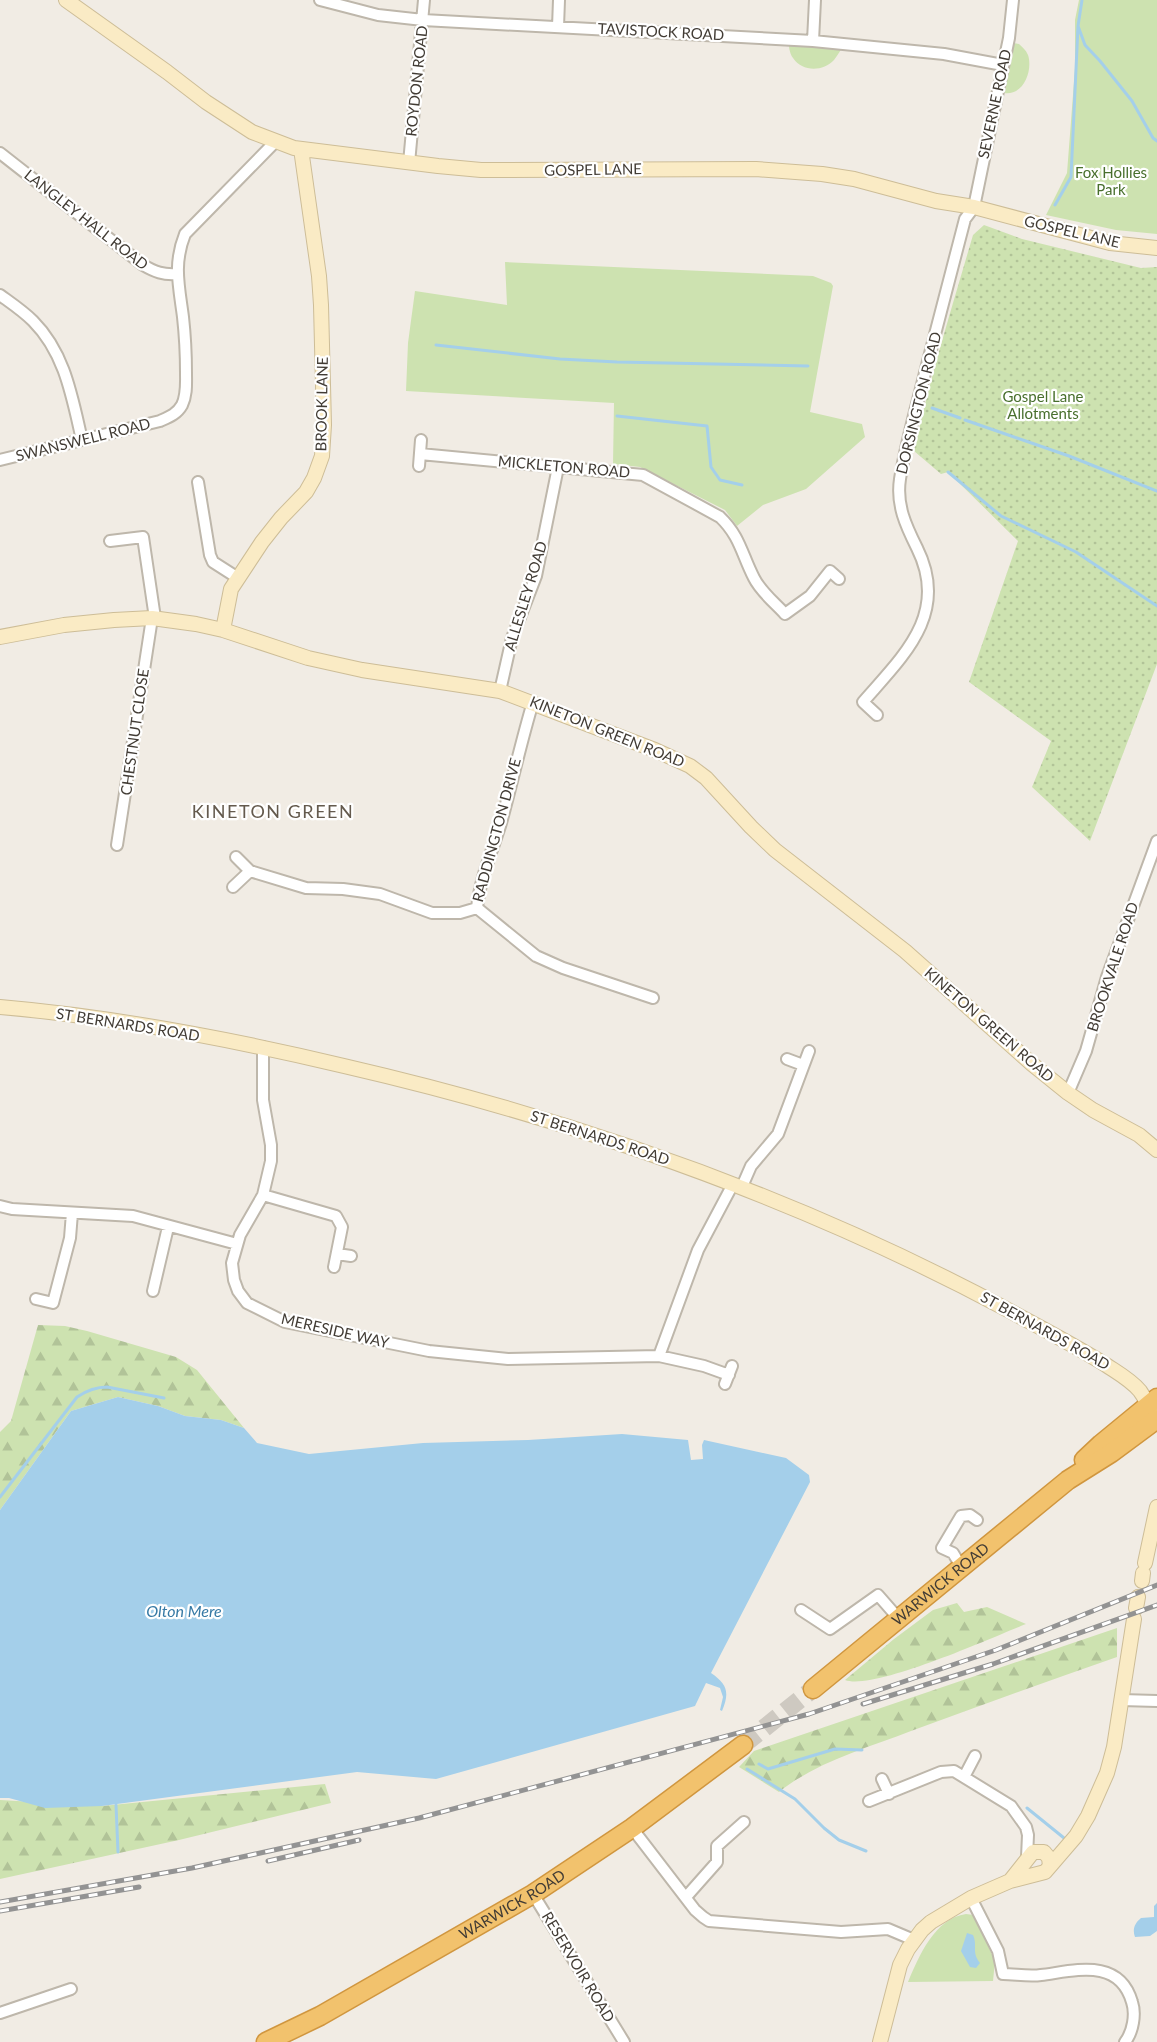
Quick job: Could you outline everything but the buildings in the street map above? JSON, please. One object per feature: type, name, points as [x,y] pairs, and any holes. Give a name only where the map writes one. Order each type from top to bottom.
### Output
[{"type":"highway","name":"WARWICK ROAD","points":[[813,1689],[1068,1480],[1101,1444],[1155,1413]]},
{"type":"highway","name":"WARWICK ROAD","points":[[266,2042],[320,2016],[533,1894],[632,1828],[743,1745]]},
{"type":"street","name":"GOSPEL LANE","points":[[66,0],[206,102],[252,132],[300,149],[409,163],[500,171],[756,169],[822,174],[854,179],[926,198],[974,207],[1110,243],[1157,248]]},
{"type":"street","name":"TAVISTOCK ROAD","points":[[320,0],[378,15],[423,20],[813,41],[944,54],[1004,65]]},
{"type":"street","name":"ROYDON ROAD","points":[[409,163],[424,0]]},
{"type":"street","points":[[558,27],[559,0]]},
{"type":"street","points":[[813,41],[815,0]]},
{"type":"street","name":"SEVERNE ROAD","points":[[974,207],[1004,65],[1013,0]]},
{"type":"street","name":"SWANSWELL ROAD","points":[[0,460],[160,421],[171,416],[183,403],[186,387],[186,361],[177,274],[180,247],[185,234],[276,141]]},
{"type":"street","name":"BROOK LANE","points":[[223,630],[231,589],[281,518],[306,492],[314,478],[324,444],[319,276],[300,149]]},
{"type":"street","name":"LANGLEY HALL ROAD","points":[[0,153],[143,265],[155,273],[177,274]]},
{"type":"street","name":"DORSINGTON ROAD","points":[[877,715],[863,702],[916,639],[924,620],[929,579],[926,566],[902,515],[900,481],[918,399],[965,219],[974,207]]},
{"type":"street","points":[[0,295],[32,319],[50,343],[63,366],[82,440]]},
{"type":"street","points":[[419,466],[422,440]]},
{"type":"street","name":"MICKLETON ROAD","points":[[420,454],[643,475],[720,517],[737,536],[760,589],[785,614],[810,596],[830,571],[839,579]]},
{"type":"street","name":"ALLESLEY ROAD","points":[[500,691],[512,638],[536,576],[558,467]]},
{"type":"street","points":[[198,482],[210,555],[213,562],[238,578]]},
{"type":"street","name":"CHESTNUT CLOSE","points":[[110,541],[143,537],[154,618],[117,845]]},
{"type":"street","name":"KINETON GREEN ROAD","points":[[0,637],[64,625],[154,618],[223,630],[308,658],[362,670],[500,691],[655,750],[690,766],[706,777],[751,827],[776,850],[904,951],[1068,1093],[1093,1110],[1139,1135],[1157,1150]]},
{"type":"street","name":"RADDINGTON DRIVE","points":[[236,857],[250,871],[306,888],[343,889],[380,894],[432,913],[460,913],[477,908],[481,880],[500,825],[533,702]]},
{"type":"street","name":"BROOKVALE ROAD","points":[[1068,1093],[1086,1051],[1107,977],[1152,870],[1157,841]]},
{"type":"street","points":[[233,887],[250,871]]},
{"type":"street","points":[[477,908],[536,956],[563,968],[653,998]]},
{"type":"street","name":"ST BERNARDS ROAD","points":[[0,1007],[135,1024],[263,1047],[477,1099],[587,1132],[738,1186],[860,1236],[925,1267],[1081,1349],[1126,1377],[1155,1413]]},
{"type":"street","name":"MERESIDE WAY","points":[[263,1047],[262,1100],[271,1145],[271,1161],[263,1195],[237,1244],[232,1263],[238,1291],[247,1303],[285,1322],[429,1351],[508,1359],[659,1356],[704,1366],[729,1375]]},
{"type":"street","points":[[659,1356],[698,1250],[738,1186],[744,1182],[751,1166],[778,1134],[809,1051]]},
{"type":"street","points":[[787,1059],[803,1065]]},
{"type":"street","points":[[263,1195],[336,1216],[342,1227],[334,1267]]},
{"type":"street","points":[[0,1206],[12,1209],[133,1216],[237,1244]]},
{"type":"street","points":[[36,1299],[53,1303],[70,1238],[72,1213]]},
{"type":"street","points":[[153,1291],[168,1227]]},
{"type":"street","points":[[337,1254],[351,1256]]},
{"type":"street","points":[[1143,1572],[1157,1509]]},
{"type":"street","points":[[962,1569],[953,1553],[942,1548],[961,1516],[970,1515],[977,1520]]},
{"type":"street","points":[[801,1610],[830,1629],[878,1595],[899,1619]]},
{"type":"street","points":[[880,2042],[900,1965],[914,1940],[931,1922],[971,1898],[1010,1881],[1045,1872],[1076,1836],[1107,1773],[1136,1608]]},
{"type":"street","points":[[1121,1700],[1157,1701]]},
{"type":"street","points":[[964,1777],[975,1756]]},
{"type":"street","points":[[869,1801],[941,1772],[954,1771],[1011,1806],[1026,1827],[1028,1869],[1038,1875]]},
{"type":"street","points":[[882,1779],[889,1794]]},
{"type":"street","points":[[686,1897],[717,1862],[717,1846],[744,1822]]},
{"type":"street","points":[[632,1828],[686,1897],[709,1921],[841,1932],[888,1929],[914,1940]]},
{"type":"street","points":[[1028,1835],[1049,1858],[1050,1866]]},
{"type":"street","points":[[1010,1881],[1033,1852],[1066,1846]]},
{"type":"street","name":"RESERVOIR ROAD","points":[[533,1894],[625,2042]]},
{"type":"street","points":[[971,1898],[998,1951],[1003,1974],[1039,1976],[1081,1969],[1102,1972],[1121,1980],[1133,2005],[1132,2026],[1125,2042]]},
{"type":"street","points":[[0,2013],[71,1989]]},
{"type":"green space","name":"Fox Hollies Park","points":[[1079,0],[1157,0],[1157,234],[1116,230],[1046,215],[1067,173],[1075,69],[1075,20]]},
{"type":"green space","points":[[788,39],[845,44],[829,64],[813,69],[797,63],[790,51]]},
{"type":"green space","points":[[1013,43],[1019,44],[1028,55],[1028,74],[1022,86],[1017,90],[1004,93]]},
{"type":"green space","name":"Gospel Lane Allotments","points":[[984,225],[1022,239],[1141,268],[1157,267],[1157,664],[1090,841],[1032,787],[1051,741],[969,682],[1018,541],[948,472],[941,474],[914,451],[934,370],[973,235]]},
{"type":"green space","points":[[505,262],[813,276],[831,283],[833,286],[810,412],[862,424],[865,437],[806,489],[763,505],[737,526],[725,510],[640,467],[613,464],[614,403],[406,391],[408,343],[415,291],[507,305]]},
{"type":"green space","points":[[38,1325],[65,1326],[87,1331],[176,1357],[197,1370],[244,1428],[221,1420],[185,1416],[158,1406],[118,1397],[71,1411],[0,1510],[0,1432],[11,1421]]},
{"type":"green space","points":[[957,1603],[964,1612],[987,1607],[1026,1624],[906,1671],[881,1678],[860,1681],[845,1680],[933,1610]]},
{"type":"green space","points":[[1117,1628],[1117,1657],[842,1757],[809,1772],[779,1792],[739,1767],[754,1751]]},
{"type":"green space","points":[[325,1784],[331,1803],[179,1840],[0,1879],[0,1800],[102,1806]]},
{"type":"green space","points":[[966,1914],[974,1915],[995,1961],[993,1981],[908,1982],[923,1950],[937,1930],[955,1917]]},
{"type":"water","name":"Olton Mere","points":[[118,1397],[158,1406],[185,1416],[221,1420],[244,1428],[257,1443],[309,1454],[423,1443],[622,1434],[688,1440],[691,1460],[703,1459],[704,1440],[786,1458],[809,1475],[810,1482],[711,1673],[721,1681],[726,1689],[722,1711],[720,1710],[723,1697],[720,1688],[706,1683],[695,1706],[436,1779],[357,1772],[102,1806],[45,1808],[9,1798],[0,1798],[0,1510],[71,1411]]},
{"type":"water","points":[[1157,1903],[1157,1931],[1150,1936],[1135,1937],[1136,1924],[1141,1918],[1154,1917],[1154,1906]]},
{"type":"water","points":[[967,1933],[973,1935],[976,1956],[980,1963],[976,1968],[970,1967],[961,1951]]},
{"type":"waterway","points":[[1082,0],[1078,26],[1085,45],[1132,101],[1153,138],[1157,141]]},
{"type":"waterway","points":[[1055,205],[1071,177],[1078,26]]},
{"type":"waterway","points":[[436,345],[560,359],[808,366]]},
{"type":"waterway","points":[[932,408],[960,418]]},
{"type":"waterway","points":[[617,416],[707,426],[711,467],[720,480],[742,485]]},
{"type":"waterway","points":[[965,420],[1069,456],[1157,491]]},
{"type":"waterway","points":[[948,472],[1001,516],[1076,552],[1157,606]]},
{"type":"waterway","points":[[0,1497],[80,1395],[107,1387],[164,1398]]},
{"type":"waterway","points":[[759,1764],[768,1769],[835,1749],[862,1750]]},
{"type":"waterway","points":[[747,1769],[795,1799],[839,1840],[866,1851]]},
{"type":"waterway","points":[[116,1805],[118,1852]]},
{"type":"waterway","points":[[1027,1808],[1064,1838]]},
{"type":"tunnel","points":[[743,1745],[813,1689]]},
{"type":"railway","points":[[0,1902],[192,1868],[419,1818],[809,1714],[996,1650],[1157,1585]]},
{"type":"railway","points":[[863,1704],[993,1664],[1157,1605]]},
{"type":"railway","points":[[268,1861],[359,1840]]},
{"type":"railway","points":[[0,1911],[139,1887]]},
{"type":"district","name":"KINETON GREEN","points":[[273,812]]}]
